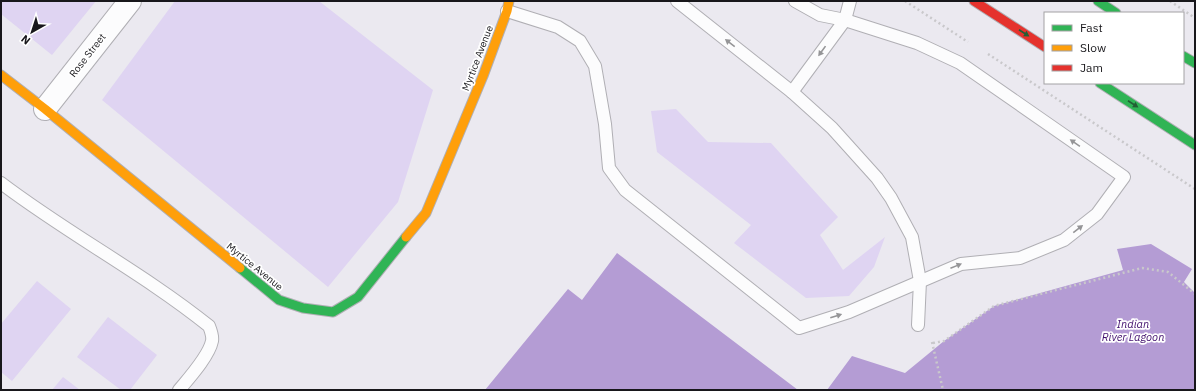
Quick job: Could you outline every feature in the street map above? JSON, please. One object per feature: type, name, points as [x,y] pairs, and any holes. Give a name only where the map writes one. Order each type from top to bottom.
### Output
[{"type":"street","name":"Rose Street","points":[[45,109],[130,1]]},
{"type":"street","points":[[974,1],[1044,46]]},
{"type":"street","points":[[1098,1],[1114,12]]},
{"type":"street","name":"Myrtice Avenue","points":[[1,75],[280,300],[303,308],[333,312],[358,297],[426,213],[483,76],[508,6]]},
{"type":"street","points":[[1184,57],[1195,63]]},
{"type":"street","points":[[1102,84],[1195,145]]},
{"type":"lane","points":[[677,1],[792,92],[832,128],[877,178],[891,198],[912,237],[920,281],[918,325]]},
{"type":"lane","points":[[508,6],[558,27],[580,42],[595,66],[605,124],[609,168],[625,190],[799,328],[849,312],[961,264],[1020,258],[1064,240],[1098,214],[1124,177],[960,63],[917,43],[845,20],[820,15],[795,1]]},
{"type":"lane","points":[[792,92],[845,20],[850,1]]},
{"type":"lane","points":[[1,183],[24,200],[163,292],[209,326],[212,332],[212,342],[208,351],[197,368],[179,390]]},
{"type":"path","points":[[905,1],[971,44]]},
{"type":"path","points":[[1170,1],[1195,18]]},
{"type":"path","points":[[984,52],[1195,189]]},
{"type":"path","points":[[943,390],[933,343],[944,341],[994,306],[1142,268],[1168,272],[1195,294]]},
{"type":"shaded area","points":[[1,1],[96,1],[52,55],[1,14]]},
{"type":"shaded area","points":[[175,1],[319,1],[433,90],[398,202],[328,287],[102,100]]},
{"type":"shaded area","points":[[676,109],[708,142],[771,143],[838,217],[820,235],[843,270],[885,237],[874,267],[849,296],[806,298],[734,243],[751,225],[657,152],[651,111]]},
{"type":"shaded area","points":[[37,281],[71,309],[12,381],[1,372],[1,324]]},
{"type":"shaded area","points":[[108,317],[157,355],[130,390],[121,390],[77,357]]},
{"type":"shaded area","points":[[63,377],[80,390],[52,390]]},
{"type":"water","name":"Indian River Lagoon","points":[[1151,244],[1192,269],[1184,282],[1195,293],[1195,390],[827,390],[852,356],[905,373],[944,341],[994,306],[1123,270],[1117,249]]},
{"type":"water","points":[[617,253],[798,390],[485,390],[568,289],[582,300]]},
{"type":"traffic: fast","points":[[1098,1],[1114,12]]},
{"type":"traffic: fast","points":[[1184,57],[1195,63]]},
{"type":"traffic: fast","points":[[1102,84],[1195,145]]},
{"type":"traffic: fast","points":[[240,268],[279,300],[303,308],[333,312],[358,297],[406,237]]},
{"type":"traffic: slow","points":[[406,237],[426,213],[483,76],[507,11],[509,1]]},
{"type":"traffic: slow","points":[[1,75],[240,268]]},
{"type":"traffic: jam","points":[[974,1],[1044,46]]}]
